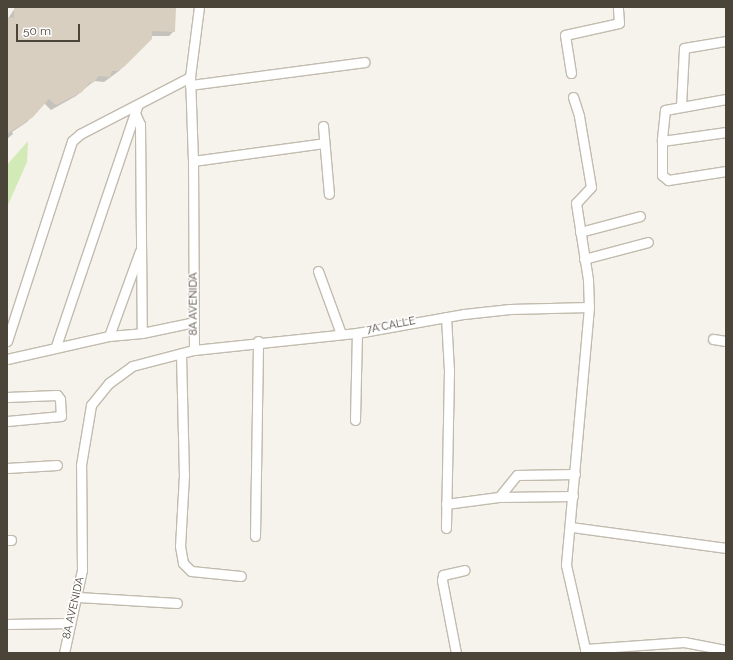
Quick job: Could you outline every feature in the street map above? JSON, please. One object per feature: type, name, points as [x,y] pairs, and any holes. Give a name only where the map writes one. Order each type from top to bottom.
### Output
[{"type":"street","name":"8A AVENIDA","points":[[64,653],[69,623],[78,597],[82,570],[82,465],[90,405],[109,383],[132,366],[194,350],[193,161],[190,81],[199,7]]},
{"type":"street","points":[[571,73],[564,37],[567,33],[619,23],[618,7]]},
{"type":"street","points":[[681,106],[684,48],[726,41]]},
{"type":"street","points":[[7,341],[72,142],[80,134],[136,110],[190,81],[364,62]]},
{"type":"street","points":[[573,97],[579,116],[591,187],[588,192],[576,203],[589,307],[566,565],[585,651],[684,642],[726,650]]},
{"type":"street","points":[[726,99],[665,110],[662,141],[662,175],[668,180],[726,171]]},
{"type":"street","points":[[136,110],[140,124],[143,244],[142,333]]},
{"type":"street","points":[[56,346],[136,110]]},
{"type":"street","points":[[323,126],[329,194]]},
{"type":"street","points":[[662,141],[726,132]]},
{"type":"street","points":[[193,161],[324,143]]},
{"type":"street","points":[[580,232],[640,216]]},
{"type":"street","points":[[584,259],[648,242]]},
{"type":"street","points":[[109,336],[143,244]]},
{"type":"street","points":[[318,271],[341,334]]},
{"type":"street","points":[[132,273],[142,274]]},
{"type":"street","name":"7A CALLE","points":[[194,350],[258,342],[357,333],[446,316],[510,309],[589,307]]},
{"type":"street","points":[[446,316],[449,370],[446,528]]},
{"type":"street","points":[[7,359],[56,346],[109,336],[142,333],[194,322]]},
{"type":"street","points":[[355,420],[357,333]]},
{"type":"street","points":[[713,339],[726,341]]},
{"type":"street","points":[[255,536],[258,342]]},
{"type":"street","points":[[181,354],[184,475],[180,546],[183,563],[191,571],[241,576]]},
{"type":"street","points":[[7,397],[57,395],[60,399],[60,416],[7,421]]},
{"type":"street","points":[[7,468],[57,465]]},
{"type":"street","points":[[498,497],[517,475],[575,474]]},
{"type":"street","points":[[446,504],[498,497],[573,496]]},
{"type":"street","points":[[570,527],[726,548]]},
{"type":"street","points":[[456,653],[442,580],[443,575],[464,570]]},
{"type":"street","points":[[78,597],[177,603]]},
{"type":"street","points":[[7,624],[69,623]]},
{"type":"green space","points":[[28,141],[27,162],[7,207],[7,165]]},
{"type":"building","points":[[14,7],[176,7],[175,32],[152,31],[152,39],[125,66],[118,71],[112,71],[110,77],[99,76],[93,83],[90,82],[82,92],[56,105],[49,99],[33,117],[7,134],[7,26],[8,17],[14,18]]}]
